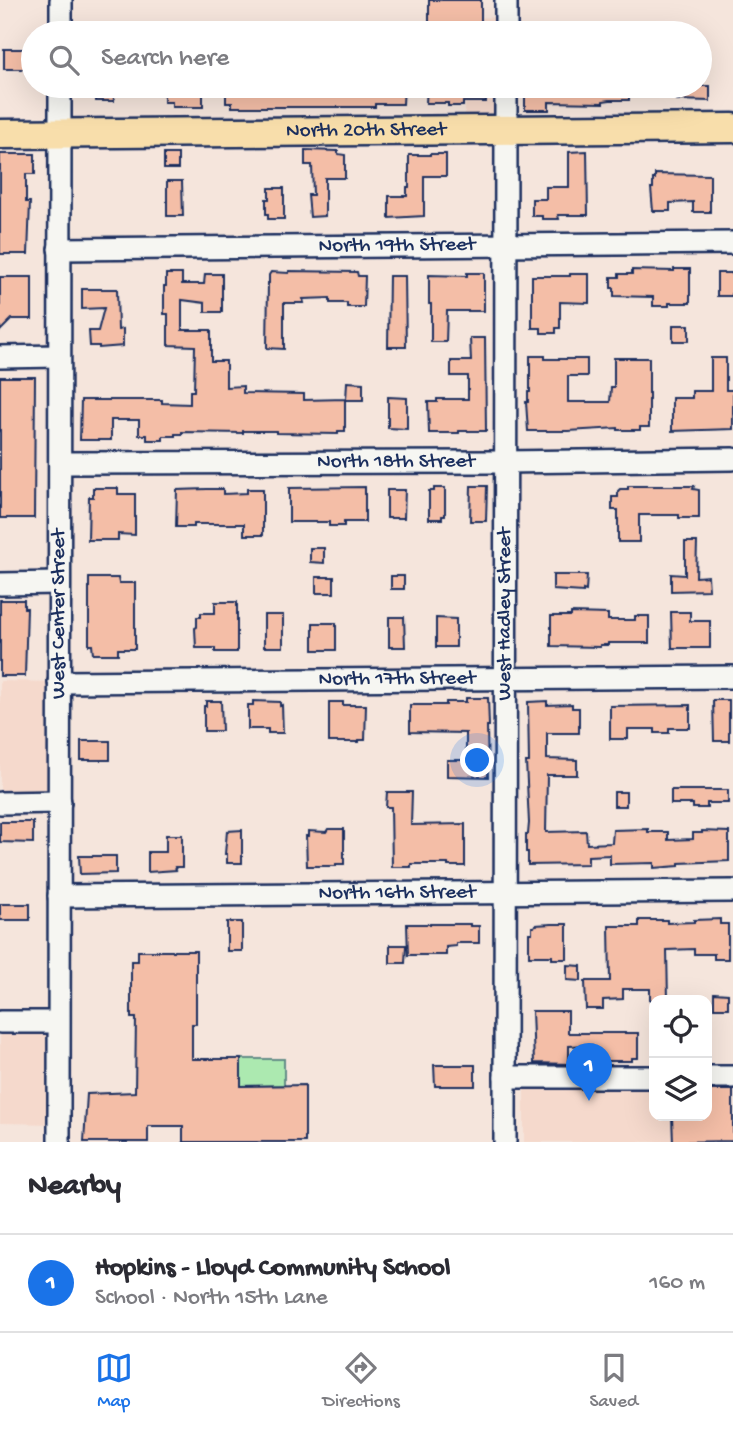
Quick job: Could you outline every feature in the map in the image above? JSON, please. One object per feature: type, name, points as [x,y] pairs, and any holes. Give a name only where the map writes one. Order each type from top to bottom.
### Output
[{"type":"main road","name":"North 20th Street","points":[[0,134],[733,128]]},
{"type":"street","points":[[61,0],[61,21]]},
{"type":"street","points":[[506,0],[506,21]]},
{"type":"street","name":"West Center Street","points":[[59,1142],[60,98]]},
{"type":"street","name":"West Hadley Street","points":[[505,1142],[506,98]]},
{"type":"street","name":"North 19th Street","points":[[60,249],[733,243]]},
{"type":"street","points":[[0,357],[59,356]]},
{"type":"street","name":"North 18th Street","points":[[60,463],[733,458]]},
{"type":"street","points":[[0,584],[59,583]]},
{"type":"street","name":"North 17th Street","points":[[59,682],[733,677]]},
{"type":"street","points":[[0,803],[60,802]]},
{"type":"street","name":"North 16th Street","points":[[59,896],[733,891]]},
{"type":"street","points":[[0,1022],[58,1022]]},
{"type":"street","points":[[505,1077],[649,1077]]},
{"type":"street","points":[[712,1077],[733,1077]]},
{"type":"shaded area","points":[[506,17],[506,21],[466,21],[466,18]]},
{"type":"shaded area","points":[[465,98],[506,98],[506,130],[465,131]]},
{"type":"shaded area","points":[[0,681],[59,682],[60,802],[0,803]]},
{"type":"shaded area","points":[[0,1022],[58,1022],[59,1124],[0,1123]]},
{"type":"shaded area","points":[[712,1084],[733,1084],[733,1142],[524,1142],[524,1087],[649,1085],[649,1121],[712,1121]]},
{"type":"green space","points":[[241,1059],[284,1059],[284,1085],[241,1086]]},
{"type":"building","points":[[429,0],[481,0],[481,21],[429,21]]},
{"type":"building","points":[[4,49],[21,49],[21,69],[4,69]]},
{"type":"building","points":[[96,98],[114,98],[114,101],[96,101]]},
{"type":"building","points":[[164,98],[203,98],[203,107],[172,107],[172,102],[164,102]]},
{"type":"building","points":[[226,98],[403,98],[403,104],[375,104],[375,107],[232,107],[232,103],[226,103]]},
{"type":"building","points":[[426,98],[486,98],[486,102],[463,102],[463,106],[426,103]]},
{"type":"building","points":[[525,98],[629,98],[603,103],[549,102],[549,110],[525,110]]},
{"type":"building","points":[[677,98],[710,98],[710,101]]},
{"type":"building","points":[[305,150],[338,151],[338,154],[345,155],[345,178],[325,178],[325,216],[310,217],[308,195],[313,195],[312,165],[305,165]]},
{"type":"building","points":[[587,151],[588,215],[558,215],[559,219],[532,216],[532,199],[546,199],[546,187],[569,187],[569,152]]},
{"type":"building","points":[[0,154],[35,154],[35,174],[26,174],[26,202],[30,202],[28,254],[0,254]]},
{"type":"building","points":[[164,154],[178,154],[178,169],[164,169]]},
{"type":"building","points":[[446,154],[446,176],[424,176],[424,216],[389,218],[389,196],[407,196],[409,155]]},
{"type":"building","points":[[655,174],[710,175],[710,212],[693,212],[693,202],[670,203],[670,211],[653,211],[651,188]]},
{"type":"building","points":[[167,181],[182,181],[183,216],[167,216]]},
{"type":"building","points":[[269,188],[284,188],[284,219],[268,219],[266,199],[269,199]]},
{"type":"building","points":[[690,269],[690,303],[653,306],[653,297],[614,296],[614,288],[611,288],[611,277],[632,274],[632,270]]},
{"type":"building","points":[[271,272],[357,272],[358,276],[365,276],[364,307],[330,303],[330,298],[303,299],[304,303],[284,303],[284,349],[267,348],[269,275]]},
{"type":"building","points":[[467,273],[484,273],[484,311],[447,311],[446,342],[431,342],[429,275],[467,276]]},
{"type":"building","points":[[717,273],[732,273],[732,296],[717,296]]},
{"type":"building","points":[[166,274],[182,274],[182,284],[204,284],[205,274],[222,274],[222,312],[205,312],[205,303],[182,300],[182,330],[211,330],[211,361],[226,361],[226,387],[243,386],[243,393],[304,394],[304,400],[345,399],[345,431],[338,431],[338,434],[276,431],[182,432],[175,436],[163,436],[163,440],[147,440],[147,435],[139,435],[139,420],[111,420],[111,440],[80,440],[81,400],[162,400],[162,403],[190,404],[190,391],[194,391],[195,346],[168,345],[168,314],[164,314]]},
{"type":"building","points":[[589,274],[589,303],[560,302],[560,328],[556,328],[556,333],[541,333],[541,328],[532,328],[532,276]]},
{"type":"building","points":[[389,276],[405,276],[406,347],[388,347]]},
{"type":"building","points":[[0,277],[32,277],[32,319],[12,319],[0,331]]},
{"type":"building","points":[[82,289],[117,289],[118,330],[123,329],[123,346],[90,346],[89,331],[98,331],[104,308],[82,309]]},
{"type":"building","points":[[673,325],[689,325],[689,341],[673,341]]},
{"type":"building","points":[[470,338],[485,338],[486,431],[429,433],[428,402],[437,402],[437,399],[468,399],[468,376],[451,376],[451,361],[471,361]]},
{"type":"building","points":[[530,356],[545,356],[545,359],[587,359],[587,376],[568,376],[568,402],[610,402],[611,387],[614,387],[614,358],[649,358],[649,427],[640,427],[640,430],[618,428],[528,431],[526,402],[530,392]]},
{"type":"building","points":[[711,358],[726,358],[726,390],[733,390],[733,429],[672,431],[672,398],[692,398],[692,391],[711,391]]},
{"type":"building","points":[[0,377],[35,377],[34,518],[0,518]]},
{"type":"building","points":[[347,382],[363,383],[363,400],[346,400]]},
{"type":"building","points":[[388,397],[407,398],[407,429],[388,428]]},
{"type":"building","points":[[471,486],[487,486],[486,521],[470,521]]},
{"type":"building","points":[[628,486],[694,486],[693,489],[699,490],[699,518],[639,515],[639,542],[618,542],[618,510],[612,510],[612,497],[618,497],[618,491],[628,489]]},
{"type":"building","points":[[365,487],[365,522],[344,522],[344,526],[329,526],[329,522],[289,522],[289,488]]},
{"type":"building","points":[[93,488],[118,488],[118,494],[135,494],[135,535],[118,534],[118,540],[88,540],[89,497],[93,497]]},
{"type":"building","points":[[434,488],[445,488],[445,516],[442,516],[442,519],[429,519],[429,491],[434,491]]},
{"type":"building","points":[[223,489],[223,494],[263,489],[263,535],[244,535],[244,524],[194,524],[194,527],[176,527],[177,490]]},
{"type":"building","points":[[387,490],[405,490],[404,518],[387,518]]},
{"type":"building","points":[[685,542],[697,542],[696,577],[708,576],[709,590],[671,591],[671,574],[685,575]]},
{"type":"building","points":[[310,548],[324,548],[324,563],[310,562]]},
{"type":"building","points":[[553,575],[587,575],[586,591],[553,590]]},
{"type":"building","points":[[391,576],[404,576],[404,589],[391,589]]},
{"type":"building","points":[[316,577],[334,577],[334,593],[316,593]]},
{"type":"building","points":[[89,578],[118,578],[119,583],[135,583],[135,649],[118,649],[118,654],[93,654],[92,645],[89,645]]},
{"type":"building","points":[[0,600],[24,600],[24,608],[27,608],[25,676],[0,676]]},
{"type":"building","points":[[215,602],[237,602],[237,652],[215,652],[215,648],[196,648],[197,617],[201,617],[201,613],[215,613]]},
{"type":"building","points":[[671,612],[690,612],[690,621],[710,621],[710,648],[672,648]]},
{"type":"building","points":[[571,613],[608,614],[608,620],[635,620],[635,616],[649,616],[649,643],[608,643],[600,647],[551,646],[551,616],[571,616]]},
{"type":"building","points":[[264,615],[283,615],[283,647],[264,647]]},
{"type":"building","points":[[389,617],[404,617],[405,647],[389,647]]},
{"type":"building","points":[[436,618],[456,619],[456,647],[436,647]]},
{"type":"building","points":[[313,623],[336,623],[336,650],[313,650]]},
{"type":"building","points":[[466,698],[488,698],[488,777],[447,776],[447,760],[466,760],[466,733],[410,732],[410,705],[446,705],[446,702],[466,702]]},
{"type":"building","points":[[713,700],[729,700],[729,741],[714,741]]},
{"type":"building","points":[[206,701],[221,701],[222,731],[204,731]]},
{"type":"building","points":[[253,701],[280,702],[283,733],[268,733],[268,729],[248,729],[248,705],[253,705]]},
{"type":"building","points":[[547,701],[547,705],[572,704],[572,708],[579,708],[579,733],[547,733],[547,759],[577,760],[577,775],[547,775],[546,832],[586,831],[587,844],[612,843],[613,830],[648,829],[648,832],[668,832],[668,840],[693,839],[693,833],[702,831],[729,832],[729,861],[679,863],[679,866],[654,868],[654,863],[610,864],[610,855],[588,856],[588,864],[528,865],[528,702]]},
{"type":"building","points":[[329,702],[366,705],[365,740],[329,742]]},
{"type":"building","points":[[690,705],[690,728],[669,728],[669,733],[655,733],[655,729],[628,729],[628,739],[610,739],[610,706]]},
{"type":"building","points":[[81,741],[110,741],[110,760],[81,760]]},
{"type":"building","points":[[671,790],[728,790],[728,803],[707,803],[707,808],[693,808],[693,804],[671,804]]},
{"type":"building","points":[[387,792],[412,792],[411,825],[465,824],[465,866],[411,864],[411,867],[392,867],[391,807],[386,807]]},
{"type":"building","points":[[614,792],[626,792],[626,806],[614,806]]},
{"type":"building","points":[[0,822],[33,822],[33,843],[0,842]]},
{"type":"building","points":[[328,829],[344,829],[344,864],[307,866],[308,831],[326,832]]},
{"type":"building","points":[[242,830],[242,863],[227,863],[227,831]]},
{"type":"building","points":[[166,835],[182,835],[182,867],[148,872],[148,852],[166,852]]},
{"type":"building","points":[[79,856],[116,856],[116,873],[80,874]]},
{"type":"building","points":[[0,904],[30,904],[30,920],[0,920]]},
{"type":"building","points":[[720,919],[720,924],[728,924],[728,959],[714,959],[714,954],[694,954],[694,949],[667,950],[668,995],[650,995],[650,989],[623,989],[623,999],[603,1000],[603,1009],[586,1009],[585,981],[610,981],[609,926],[639,926],[639,920],[667,920],[667,923]]},
{"type":"building","points":[[227,922],[242,922],[242,951],[227,951]]},
{"type":"building","points":[[407,924],[479,926],[479,943],[456,943],[456,946],[446,947],[446,955],[408,955]]},
{"type":"building","points":[[567,924],[567,959],[529,956],[529,933],[532,933],[532,927]]},
{"type":"building","points":[[390,945],[406,945],[405,963],[390,963]]},
{"type":"building","points":[[138,951],[196,951],[196,1024],[192,1024],[192,1059],[241,1059],[241,1086],[305,1085],[305,1142],[183,1142],[183,1126],[148,1126],[148,1142],[84,1142],[87,1094],[135,1092],[136,1018],[131,1018],[131,961],[138,961]]},
{"type":"building","points":[[567,965],[581,966],[581,981],[567,980]]},
{"type":"building","points":[[714,993],[728,994],[728,1008],[714,1008]]},
{"type":"building","points":[[532,1011],[568,1011],[568,1033],[638,1033],[638,1058],[632,1058],[632,1061],[592,1061],[592,1045],[569,1046],[569,1064],[534,1063]]},
{"type":"building","points":[[434,1065],[475,1065],[475,1086],[435,1086]]},
{"type":"building","points":[[712,1090],[733,1090],[733,1141],[673,1142],[672,1121],[712,1121]]},
{"type":"place","name":"Hopkins - Lloyd Community School","points":[[589,1101]]}]
